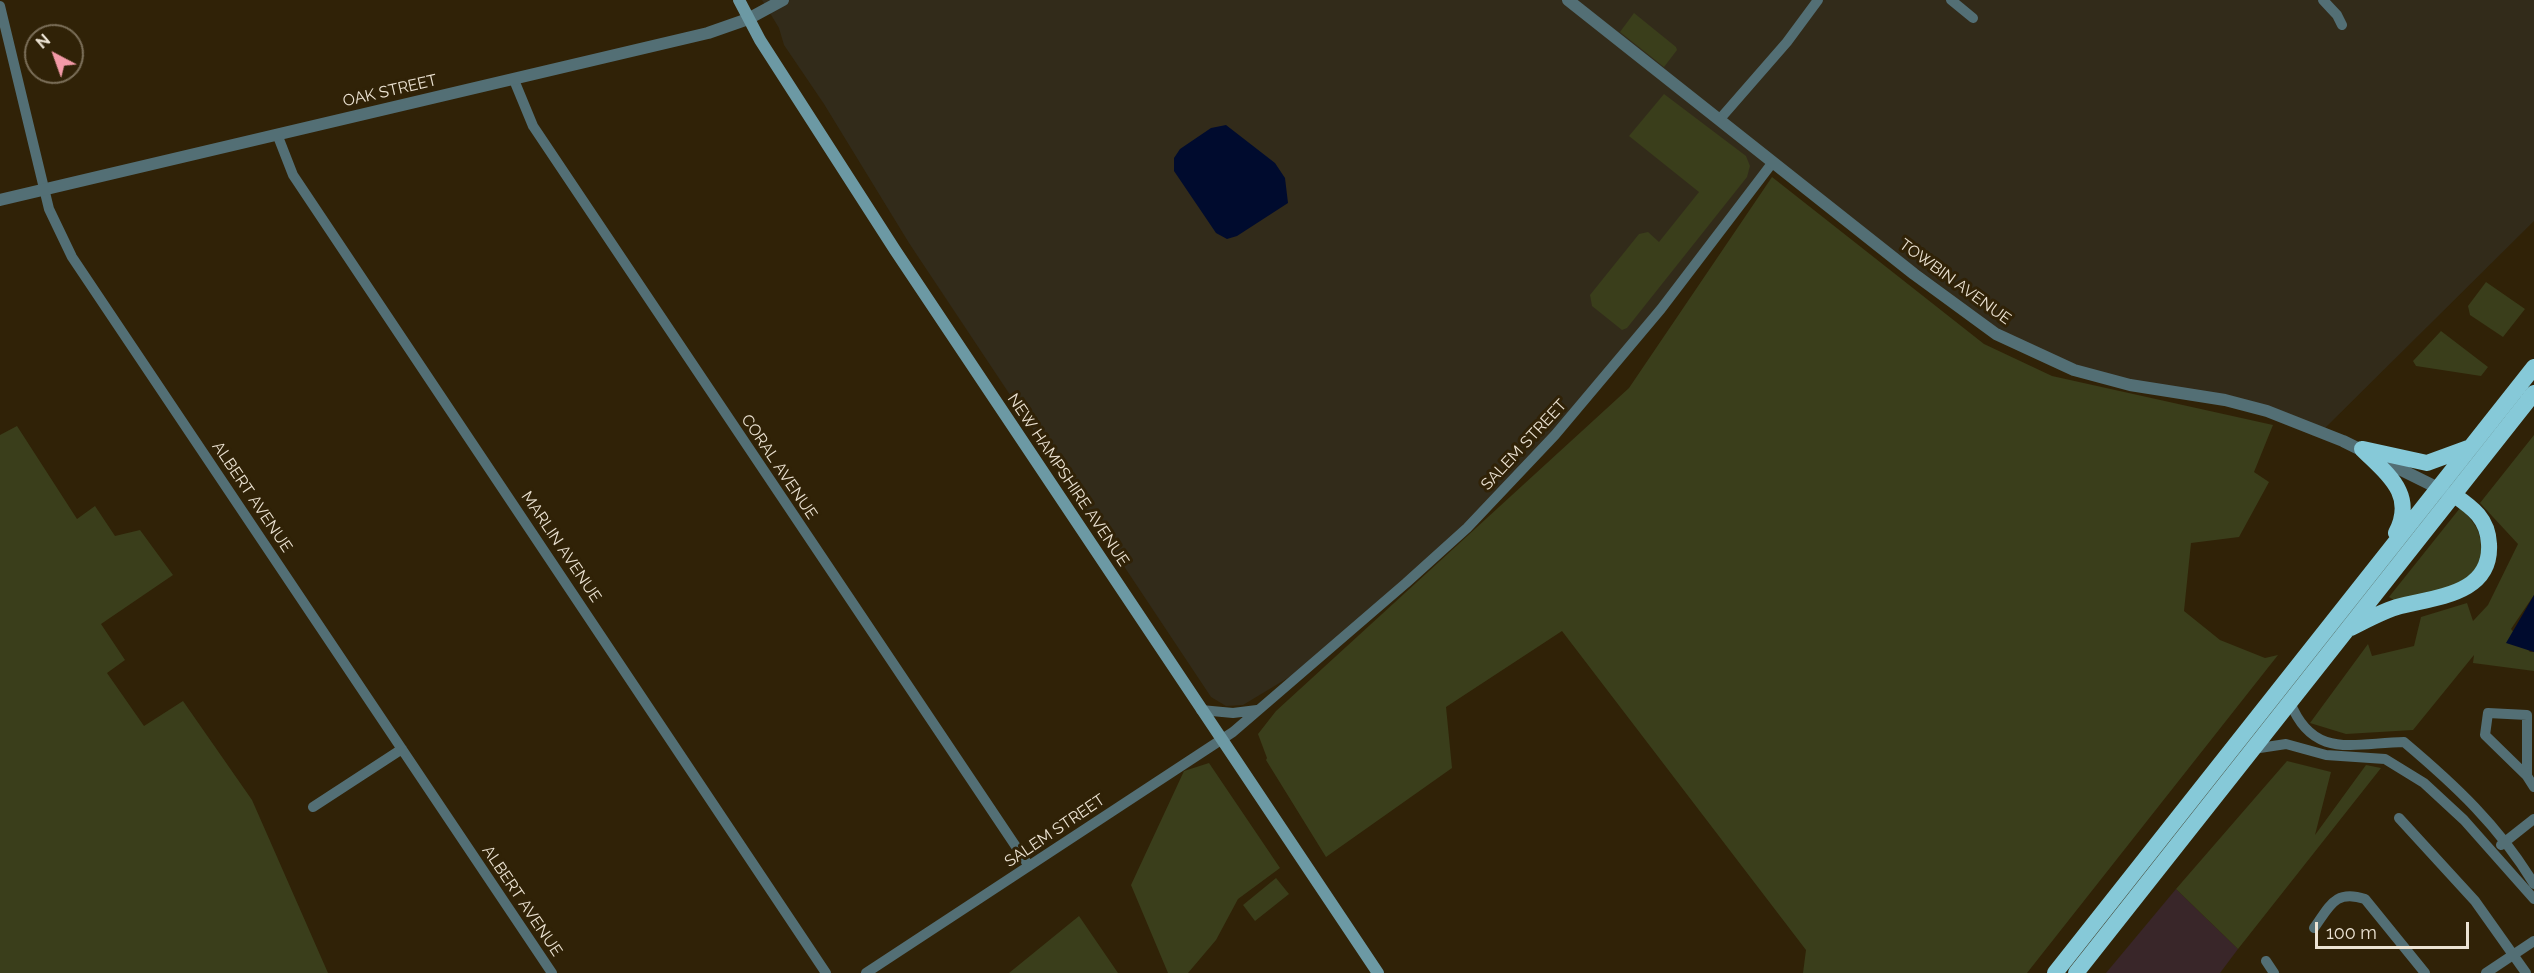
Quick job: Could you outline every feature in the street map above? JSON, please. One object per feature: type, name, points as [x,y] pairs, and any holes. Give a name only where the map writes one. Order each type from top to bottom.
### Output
[{"type":"highway","points":[[2055,973],[2534,368]]},
{"type":"highway","points":[[2076,973],[2534,393]]},
{"type":"highway","points":[[2362,449],[2427,463],[2471,447]]},
{"type":"highway","points":[[2362,449],[2396,484],[2404,502],[2400,525],[2385,554]]},
{"type":"highway","points":[[2346,630],[2383,612],[2462,590],[2480,575],[2488,560],[2488,533],[2477,512],[2454,495]]},
{"type":"main road","name":"NEW HAMPSHIRE AVENUE","points":[[739,0],[748,19],[895,250],[1378,973]]},
{"type":"street","name":"OAK STREET","points":[[0,200],[708,33],[748,19],[783,0]]},
{"type":"street","name":"TOWBIN AVENUE","points":[[1568,0],[1965,314],[2026,349],[2074,370],[2130,385],[2224,400],[2267,411],[2362,449],[2454,495]]},
{"type":"street","points":[[1719,120],[1787,42],[1818,0]]},
{"type":"street","points":[[1951,0],[1973,18]]},
{"type":"street","points":[[2323,0],[2337,15],[2342,25]]},
{"type":"street","name":"ALBERT AVENUE","points":[[0,6],[21,83],[44,190],[57,229],[72,257],[552,973]]},
{"type":"street","name":"CORAL AVENUE","points":[[514,80],[534,126],[1029,866]]},
{"type":"street","name":"MARLIN AVENUE","points":[[277,134],[293,175],[826,973]]},
{"type":"street","name":"SALEM STREET","points":[[866,973],[1250,720],[1257,710],[1467,528],[1555,435],[1661,309],[1773,162]]},
{"type":"street","points":[[2290,702],[2299,722],[2319,740],[2355,745],[2404,742],[2469,798],[2505,841],[2534,884]]},
{"type":"street","points":[[1202,710],[1233,713],[1257,710]]},
{"type":"street","points":[[2527,776],[2527,715],[2488,714],[2486,735],[2527,776],[2534,787]]},
{"type":"street","points":[[2252,749],[2286,744],[2326,755],[2385,759],[2424,783],[2494,852],[2534,899]]},
{"type":"street","points":[[313,807],[402,749]]},
{"type":"street","points":[[2399,818],[2475,901],[2526,973]]},
{"type":"street","points":[[2494,852],[2534,819]]},
{"type":"street","points":[[2314,928],[2338,897],[2350,894],[2365,899],[2425,973]]},
{"type":"street","points":[[2486,973],[2534,941]]},
{"type":"street","points":[[2266,961],[2274,973]]},
{"type":"shaded area","points":[[762,0],[2534,0],[2534,221],[2321,432],[2267,411],[2130,385],[2026,349],[1772,162],[1661,309],[1467,528],[1311,664],[1243,705],[1226,706],[1211,697],[909,243],[824,104],[784,45],[779,28]]},
{"type":"shaded area","points":[[2176,889],[2238,949],[2220,973],[2106,973]]},
{"type":"green space","points":[[1634,13],[1676,47],[1677,50],[1664,67],[1620,32]]},
{"type":"green space","points":[[1664,94],[1746,156],[1750,166],[1747,177],[1627,328],[1622,330],[1592,306],[1590,295],[1639,234],[1648,232],[1659,242],[1699,192],[1629,136]]},
{"type":"green space","points":[[1772,177],[1984,344],[2052,376],[2273,425],[2254,472],[2269,482],[2239,537],[2191,543],[2184,611],[2220,640],[2265,658],[2278,655],[2027,973],[1803,973],[1806,950],[1562,631],[1446,707],[1452,768],[1326,857],[1266,760],[1258,734],[1276,711],[1629,388]]},
{"type":"green space","points":[[2486,282],[2525,309],[2503,337],[2470,315],[2468,306]]},
{"type":"green space","points":[[2441,331],[2488,367],[2481,376],[2416,366],[2413,361]]},
{"type":"green space","points":[[17,426],[77,519],[95,506],[115,536],[140,530],[173,575],[101,624],[125,660],[107,673],[144,726],[183,701],[252,800],[328,973],[0,973],[0,435]]},
{"type":"green space","points":[[2534,435],[2534,595],[2511,629],[2530,652],[2534,652],[2534,671],[2473,663],[2474,655],[2413,730],[2346,734],[2310,723],[2368,644],[2372,656],[2414,646],[2421,617],[2467,603],[2473,621],[2488,605],[2518,544],[2480,503]]},
{"type":"green space","points":[[2460,508],[2473,523],[2480,538],[2481,551],[2478,564],[2471,574],[2448,587],[2394,600],[2389,597]]},
{"type":"green space","points":[[2287,761],[2331,772],[2315,835],[2366,765],[2381,768],[2238,949],[2176,889]]},
{"type":"green space","points":[[1209,763],[1280,868],[1238,899],[1216,940],[1188,973],[1168,973],[1131,885],[1184,771]]},
{"type":"green space","points":[[1276,878],[1289,894],[1255,921],[1243,905]]},
{"type":"green space","points":[[1079,916],[1118,973],[1009,973]]},
{"type":"water","points":[[1226,125],[1275,163],[1285,178],[1288,203],[1237,236],[1227,239],[1216,233],[1174,171],[1174,158],[1180,149],[1211,128]]},
{"type":"water","points":[[2534,595],[2534,652],[2506,643]]}]
